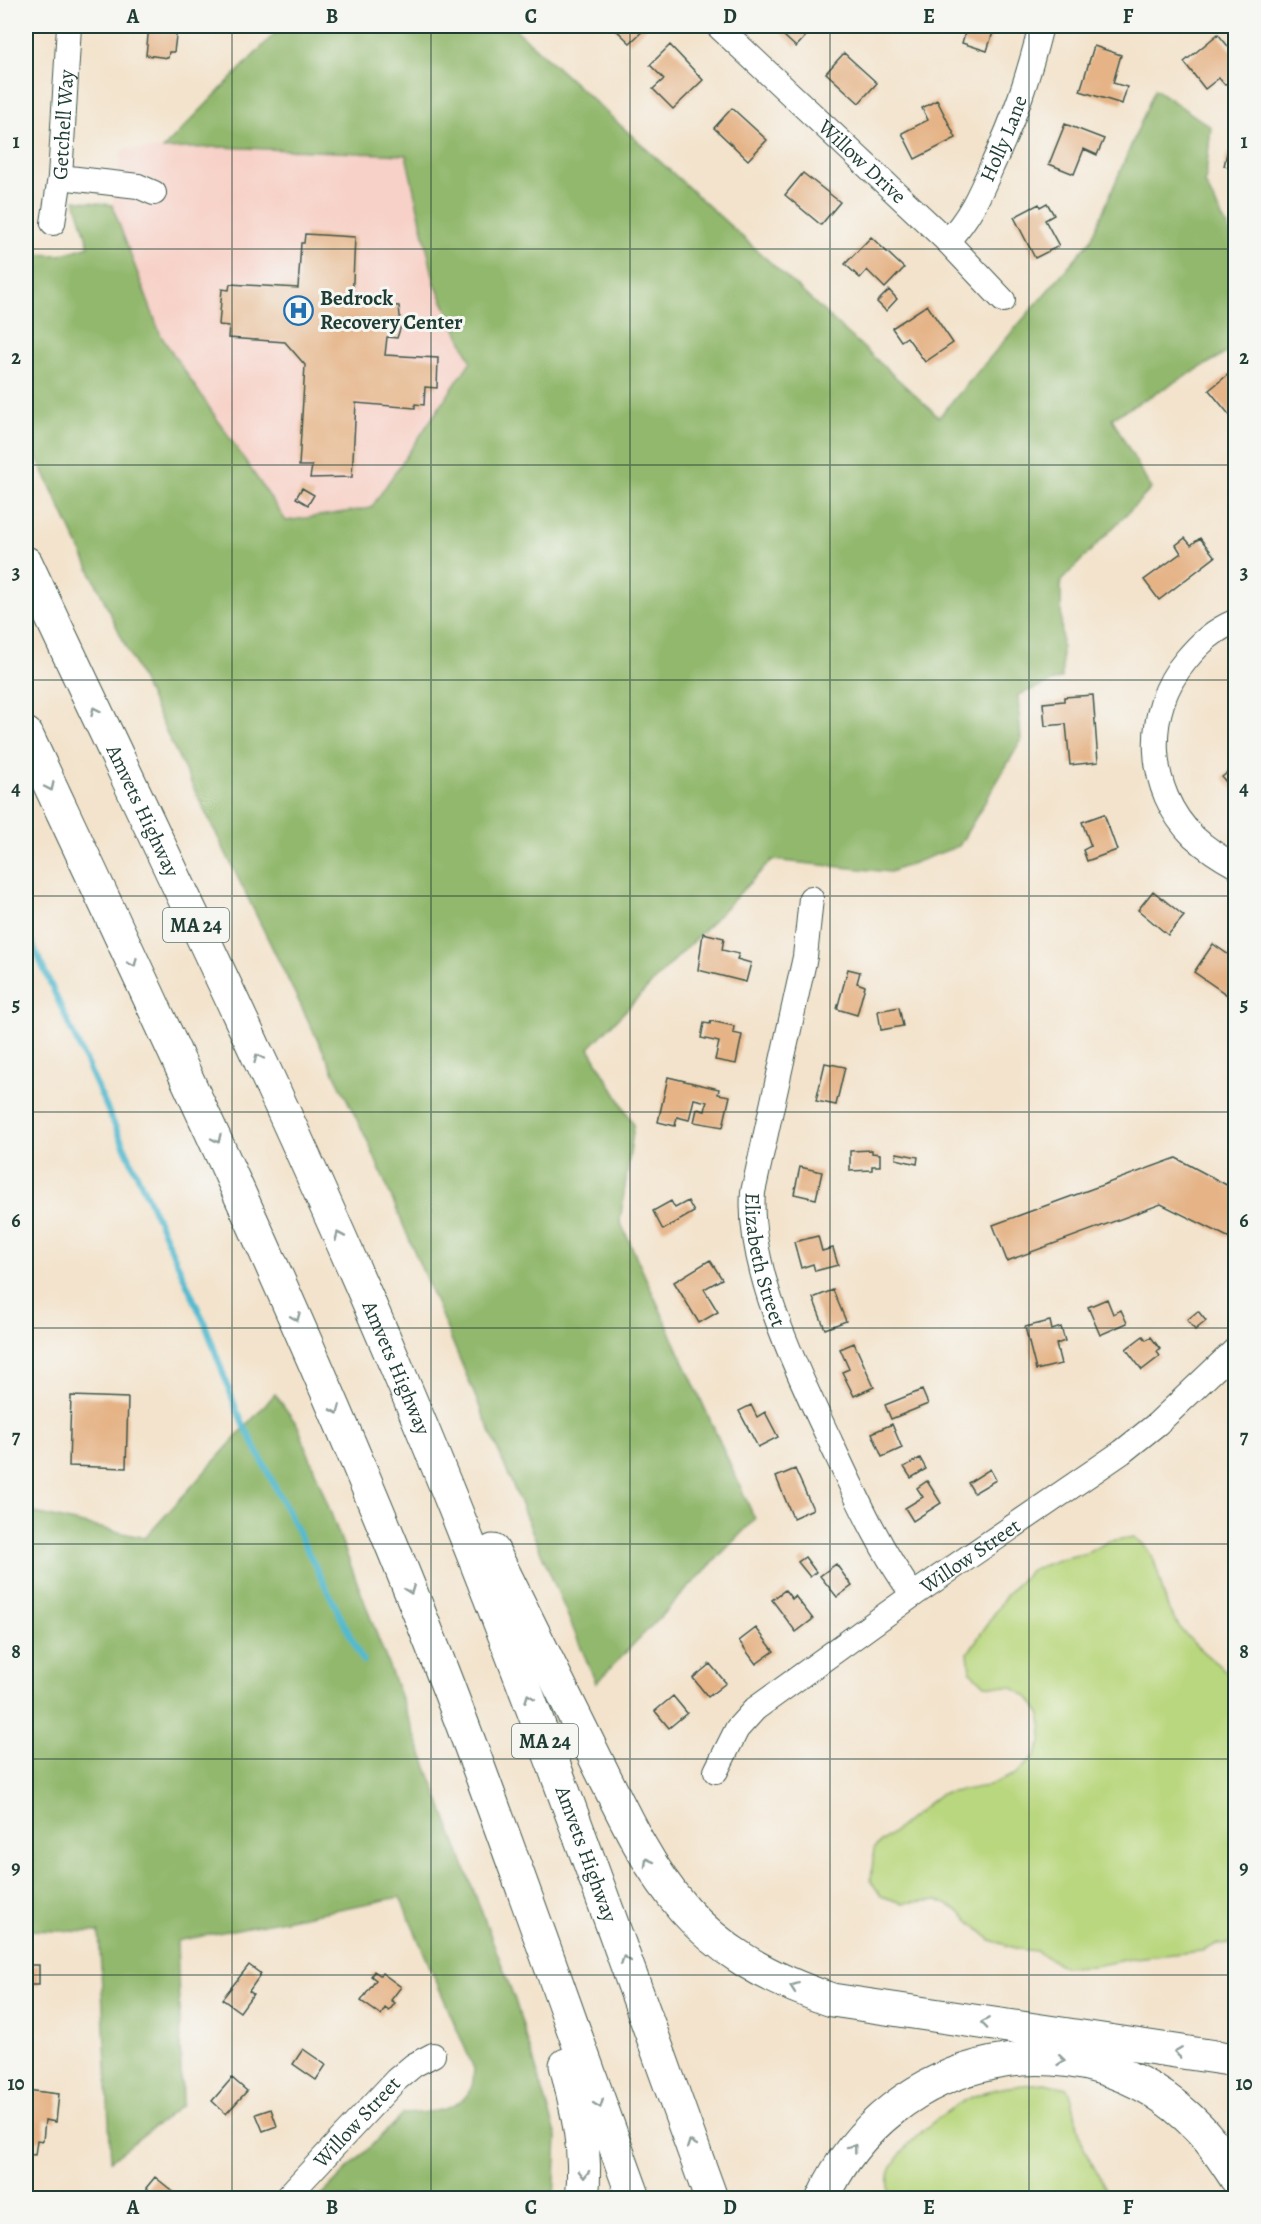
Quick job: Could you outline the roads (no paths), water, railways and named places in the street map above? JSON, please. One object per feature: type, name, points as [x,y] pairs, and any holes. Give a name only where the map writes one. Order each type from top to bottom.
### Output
[{"type":"highway","name":"Amvets Highway","points":[[26,563],[271,1086],[363,1289],[431,1449],[512,1653],[711,2199]]},
{"type":"highway","points":[[26,734],[225,1157],[290,1303],[395,1552],[486,1792],[634,2199]]},
{"type":"highway","points":[[363,1289],[637,1842],[673,1898],[696,1923],[732,1954],[761,1971],[788,1985],[832,2000],[1236,2060]]},
{"type":"highway","points":[[486,1792],[570,2082],[584,2156],[582,2199]]},
{"type":"highway","points":[[823,2199],[849,2152],[871,2126],[898,2103],[928,2085],[957,2072],[1005,2059],[1068,2061],[1102,2069],[1146,2088],[1198,2127],[1218,2150],[1236,2178]]},
{"type":"street","name":"Getchell Way","points":[[53,223],[60,177],[69,26]]},
{"type":"street","name":"Willow Drive","points":[[718,26],[947,241],[1003,300]]},
{"type":"street","name":"Holly Lane","points":[[947,241],[973,208],[1012,122],[1025,89],[1041,26]]},
{"type":"street","points":[[60,177],[138,186],[154,193]]},
{"type":"street","points":[[1236,621],[1204,640],[1177,671],[1159,708],[1155,737],[1157,765],[1165,791],[1177,813],[1193,836],[1236,866]]},
{"type":"street","name":"Elizabeth Street","points":[[811,898],[805,957],[755,1181],[753,1225],[771,1296],[805,1388],[878,1543],[913,1595]]},
{"type":"street","name":"Willow Street","points":[[716,1771],[736,1729],[755,1709],[913,1595],[1122,1452],[1166,1416],[1236,1349]]},
{"type":"street","name":"Willow Street","points":[[286,2199],[396,2080],[433,2055]]},
{"type":"waterway","points":[[26,930],[205,1324],[237,1411],[363,1661]]},
{"type":"place","name":"Bedrock Recovery Center","points":[[299,310]]}]
